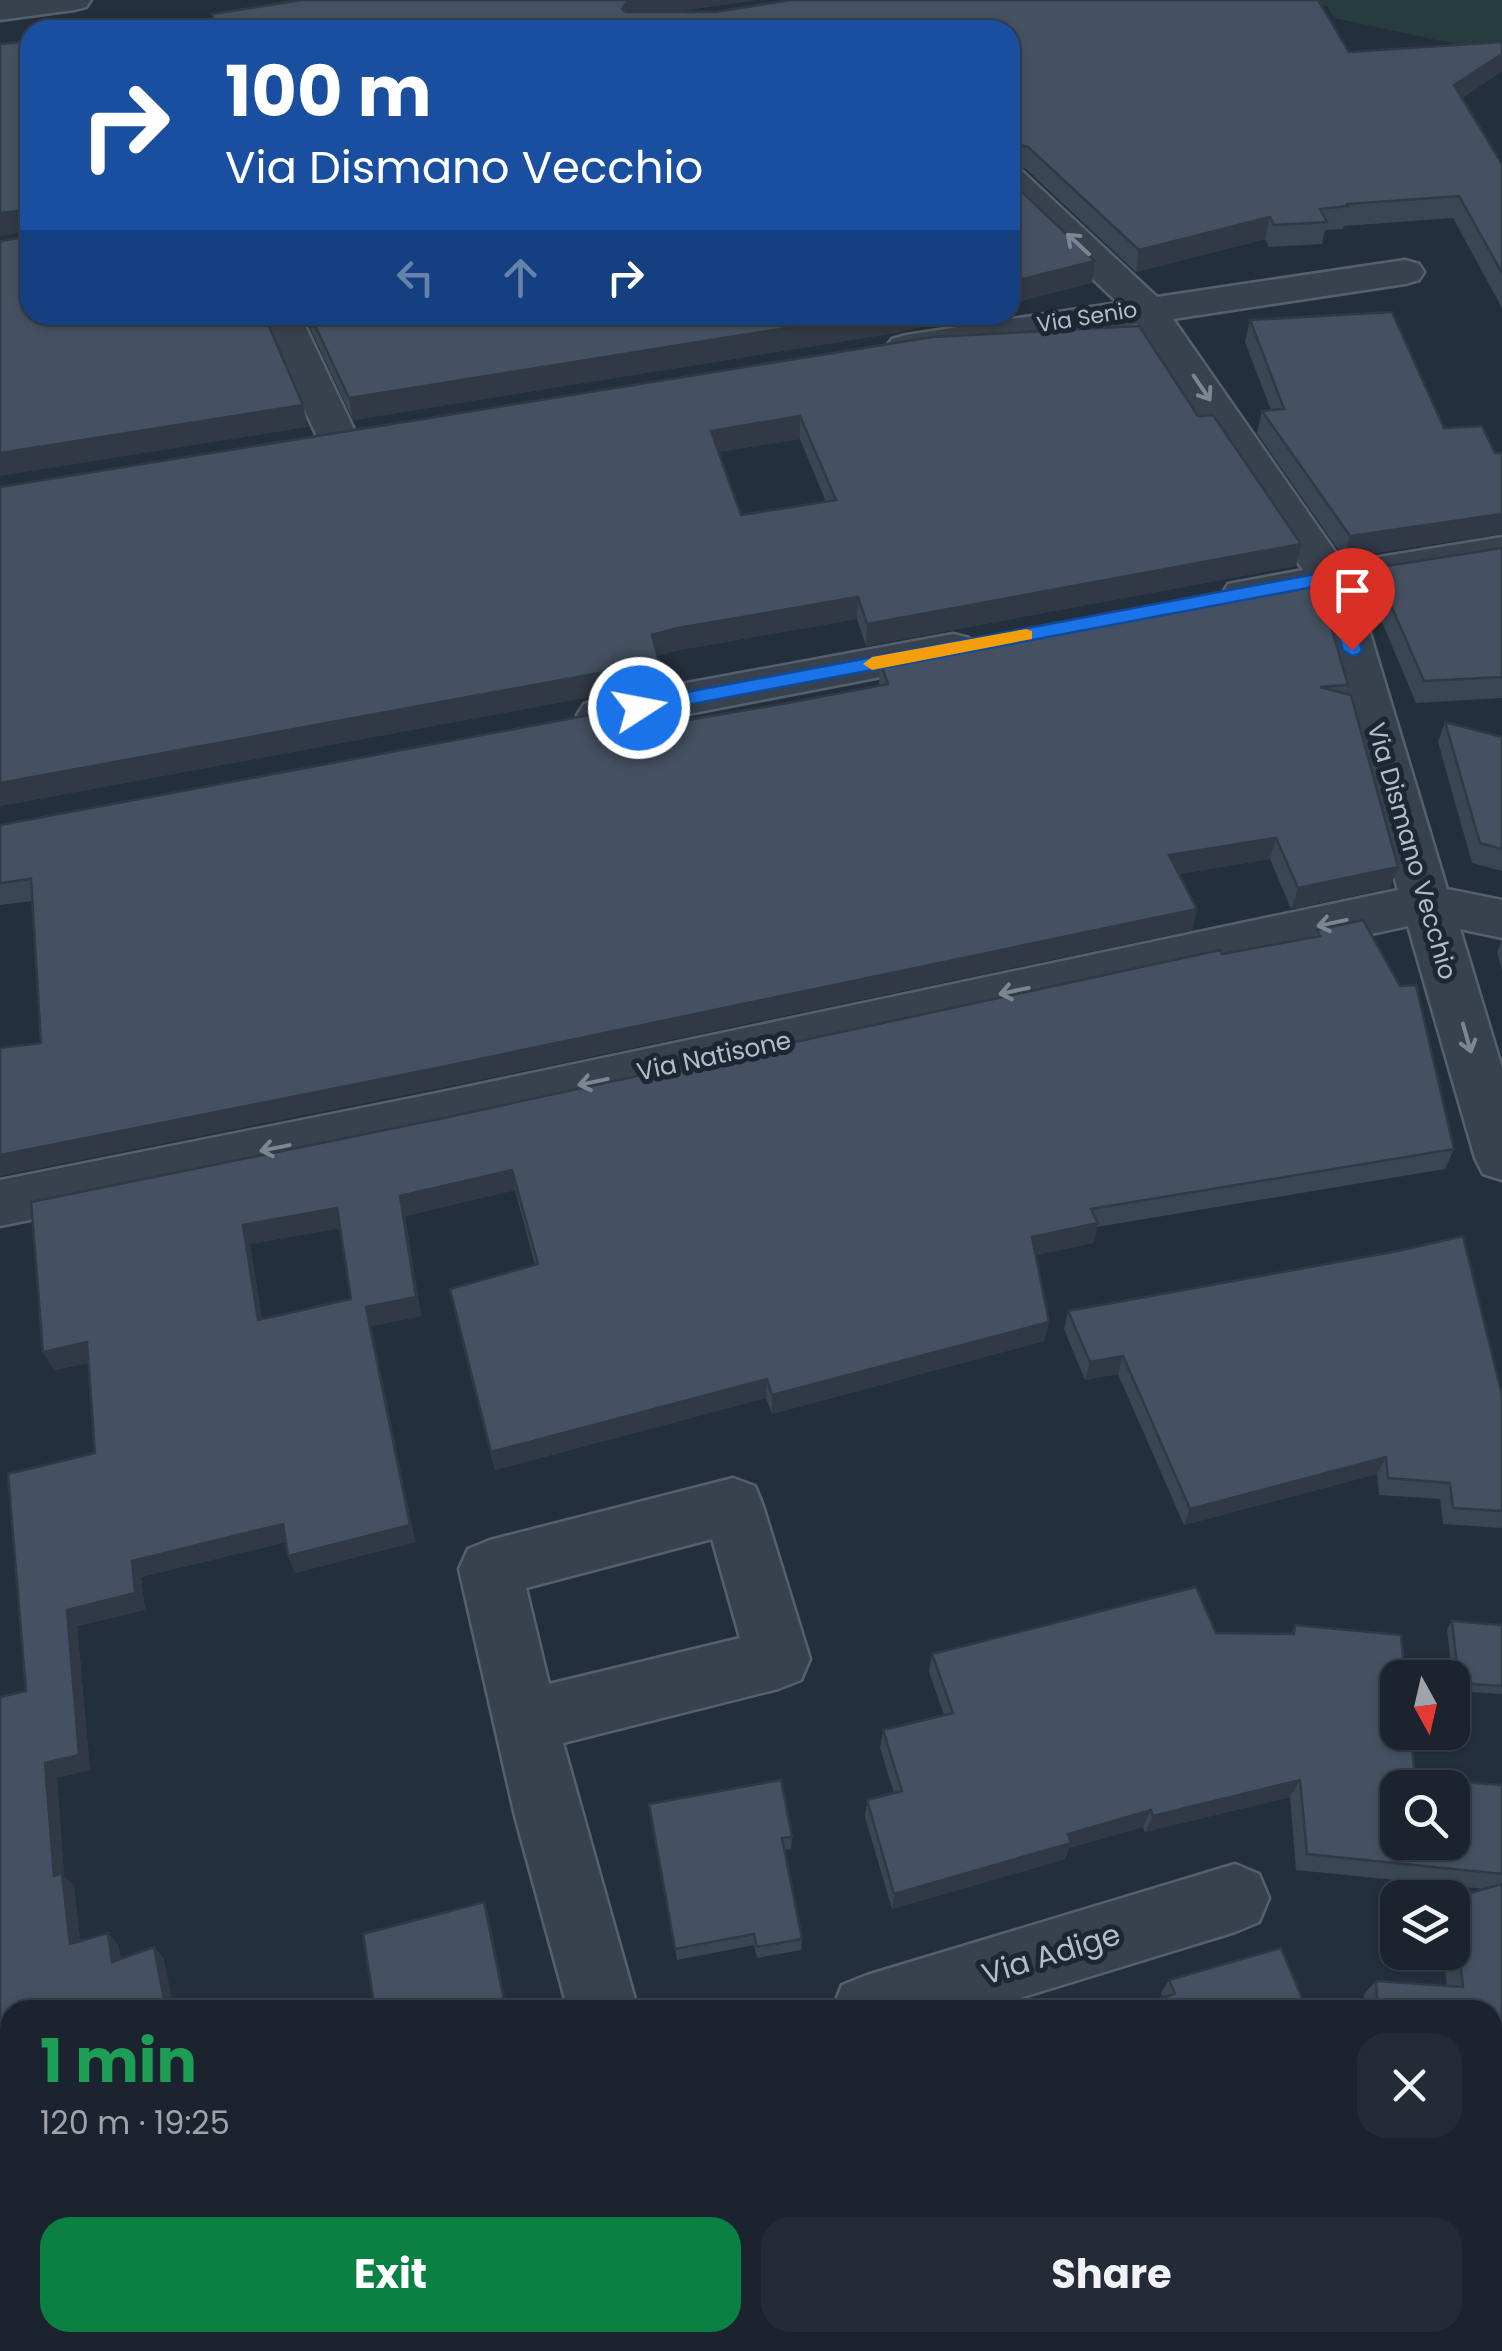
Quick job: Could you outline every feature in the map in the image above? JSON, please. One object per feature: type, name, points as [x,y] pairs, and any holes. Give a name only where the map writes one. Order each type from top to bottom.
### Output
[{"type":"street","points":[[0,10],[74,0]]},
{"type":"street","name":"Via Dismano Vecchio","points":[[1020,189],[1146,308],[1331,578],[1502,1158]]},
{"type":"street","name":"Via Senio","points":[[870,353],[1146,308],[1405,272]]},
{"type":"street","points":[[285,325],[338,440]]},
{"type":"street","points":[[1196,603],[1502,551]]},
{"type":"street","points":[[558,723],[1002,640]]},
{"type":"street","points":[[1427,903],[1502,918]]},
{"type":"street","name":"Via Natisone","points":[[0,1202],[461,1110],[1427,903]]},
{"type":"street","points":[[526,1721],[778,1660],[733,1506],[490,1569],[548,1816],[600,2000]]},
{"type":"street","name":"Via Adige","points":[[900,2000],[1235,1898]]},
{"type":"green space","points":[[1167,0],[1502,0],[1502,54],[1334,18],[1328,6],[1183,19]]},
{"type":"building","points":[[302,0],[628,0],[622,9],[626,12],[715,12],[791,0],[1318,0],[1349,52],[1502,42],[1502,54],[1454,85],[1502,164],[1502,273],[1459,196],[1347,204],[1320,209],[1327,222],[1274,225],[1270,217],[1139,250],[1028,147],[1020,145],[1020,20],[214,20],[212,14]]},
{"type":"building","points":[[20,42],[20,211],[0,213],[0,44]]},
{"type":"building","points":[[1020,190],[1095,261],[1020,280]]},
{"type":"building","points":[[20,238],[20,325],[268,325],[303,405],[0,453],[0,241]]},
{"type":"building","points":[[1392,312],[1444,428],[1482,426],[1495,453],[1502,453],[1502,514],[1350,536],[1262,411],[1284,409],[1250,320]]},
{"type":"building","points":[[315,325],[805,325],[349,398]]},
{"type":"building","points":[[1139,326],[1198,416],[1213,415],[1301,544],[867,624],[858,597],[678,628],[652,635],[659,662],[0,783],[0,487],[932,337]],"holes":[[[800,416],[836,500],[741,515],[711,431]]]},
{"type":"building","points":[[1502,548],[1502,677],[1424,681],[1380,580],[1378,605],[1367,569]]},
{"type":"building","points":[[1317,578],[1348,685],[1320,687],[1351,695],[1398,867],[1298,888],[1276,838],[1169,855],[1197,909],[0,1155],[0,1048],[41,1043],[31,879],[0,883],[0,825],[670,700],[676,722],[782,704],[888,684],[880,661]]},
{"type":"building","points":[[1445,722],[1502,737],[1502,849],[1480,843]]},
{"type":"building","points":[[1363,920],[1400,986],[1416,985],[1454,1149],[1091,1209],[1098,1223],[1032,1237],[1049,1322],[772,1395],[767,1379],[491,1452],[450,1289],[538,1264],[512,1170],[400,1196],[416,1297],[366,1307],[410,1525],[288,1556],[283,1524],[132,1561],[135,1593],[67,1610],[79,1755],[45,1763],[54,1876],[62,1873],[70,1944],[108,1933],[112,1962],[154,1947],[164,2000],[0,2000],[0,1697],[26,1691],[8,1474],[95,1453],[87,1342],[43,1352],[31,1202],[439,1119],[1220,950],[1222,954],[1320,936],[1317,930]],"holes":[[[337,1208],[351,1299],[258,1320],[243,1225]]]},
{"type":"building","points":[[1463,1236],[1502,1395],[1502,1511],[1453,1508],[1450,1483],[1388,1478],[1386,1457],[1190,1509],[1123,1356],[1090,1362],[1068,1311],[1398,1251]]},
{"type":"building","points":[[1196,1587],[1216,1633],[1294,1634],[1295,1625],[1401,1635],[1403,1660],[1380,1660],[1380,1750],[1413,1750],[1414,1770],[1380,1770],[1380,1860],[1470,1860],[1470,1782],[1502,1785],[1502,1874],[1307,1854],[1300,1780],[1153,1816],[1151,1810],[1068,1834],[1071,1843],[894,1894],[867,1800],[902,1791],[883,1730],[953,1713],[932,1654]]},
{"type":"building","points":[[1452,1621],[1502,1625],[1502,1686],[1470,1684],[1470,1660],[1456,1660]]},
{"type":"building","points":[[781,1780],[792,1837],[782,1838],[802,1939],[757,1947],[754,1934],[675,1949],[649,1804]]},
{"type":"building","points":[[1502,1884],[1502,2000],[1377,2000],[1376,1981],[1463,1987],[1461,1970],[1470,1970],[1470,1893]]},
{"type":"building","points":[[484,1902],[504,2000],[373,2000],[363,1934]]},
{"type":"building","points":[[1281,1948],[1303,2000],[1154,2000],[1175,1994],[1169,1980]]},
{"type":"slow traffic","points":[[872,664],[1026,635]]},
{"type":"route","points":[[639,708],[1331,578],[1352,650]]}]
